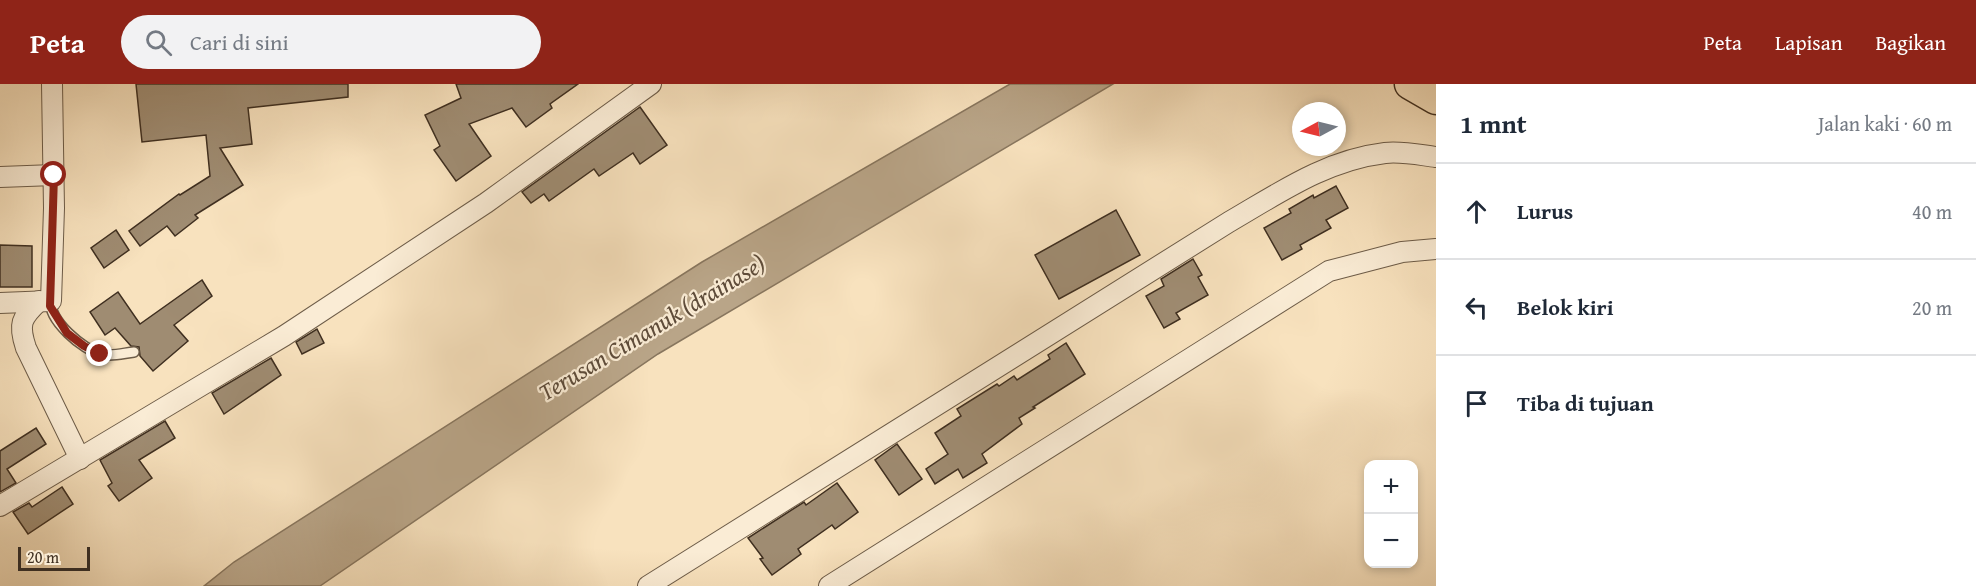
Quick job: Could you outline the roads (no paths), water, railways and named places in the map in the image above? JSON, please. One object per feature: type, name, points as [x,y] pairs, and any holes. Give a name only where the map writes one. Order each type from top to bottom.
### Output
[{"type":"main road","points":[[1410,84],[1436,99]]},
{"type":"street","points":[[47,304],[54,175],[52,84]]},
{"type":"street","points":[[0,506],[284,336],[486,203],[651,84]]},
{"type":"street","points":[[648,586],[1229,222],[1314,173],[1354,159],[1388,153],[1436,155]]},
{"type":"street","points":[[0,177],[54,175]]},
{"type":"street","points":[[829,586],[1329,271],[1402,252],[1436,249]]},
{"type":"street","points":[[0,303],[47,304]]},
{"type":"street","points":[[47,304],[25,315],[23,340],[80,459]]},
{"type":"lane","points":[[47,304],[62,326],[84,346],[100,354],[134,352]]},
{"type":"water","name":"Terusan Cimanuk (drainase)","points":[[1010,84],[1113,84],[658,354],[320,586],[204,586],[234,562],[702,262]]}]
